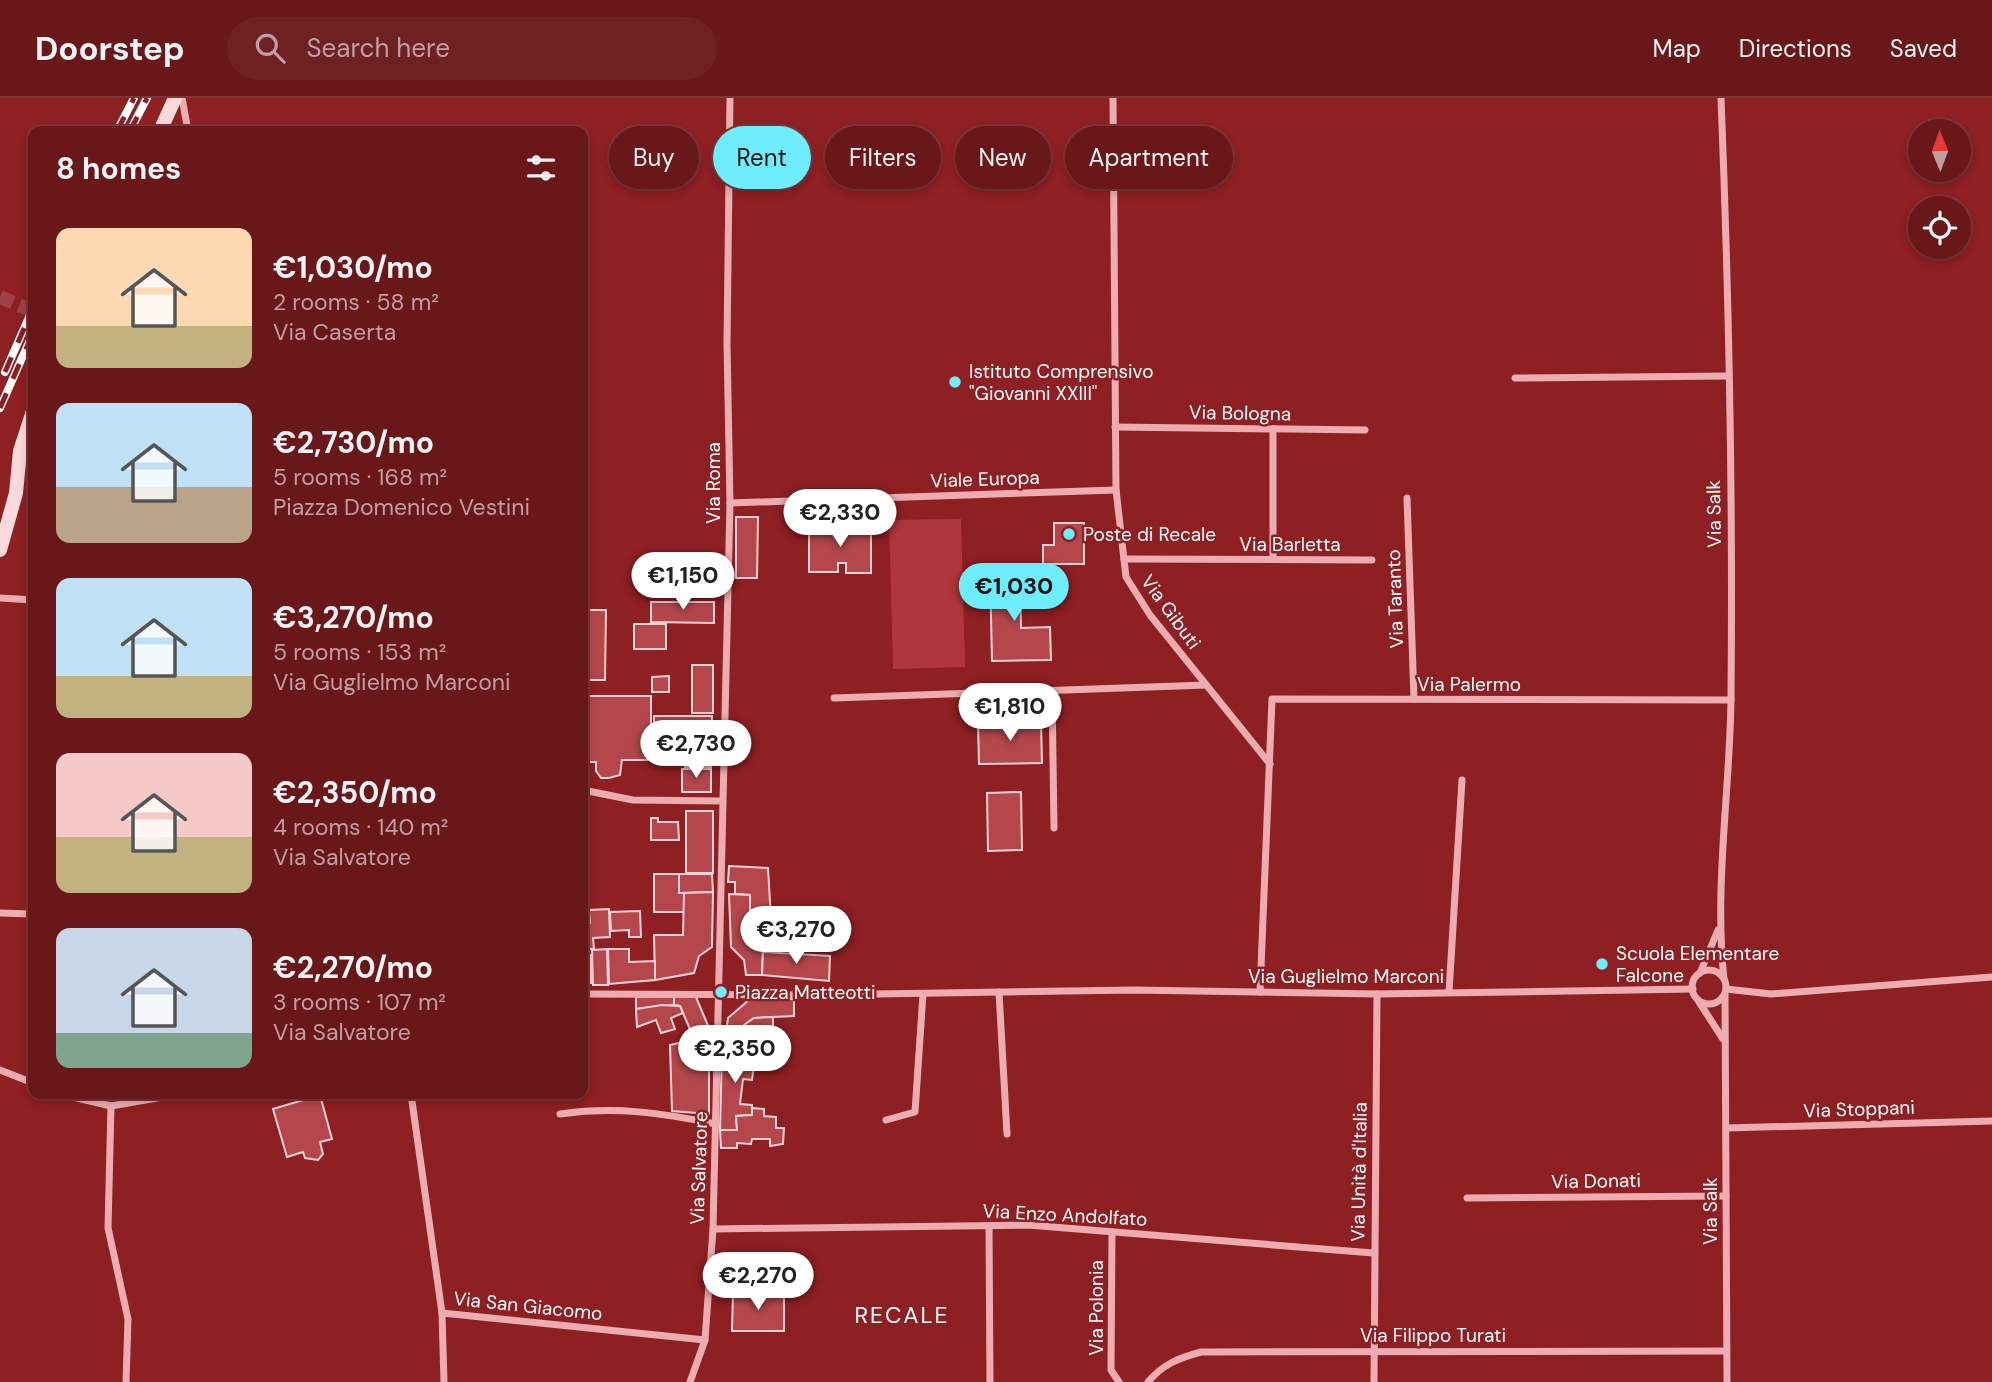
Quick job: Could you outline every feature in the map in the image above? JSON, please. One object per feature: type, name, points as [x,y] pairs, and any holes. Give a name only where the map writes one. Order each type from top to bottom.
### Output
[{"type":"street","points":[[162,126],[175,98]]},
{"type":"street","points":[[182,98],[187,126]]},
{"type":"street","name":"Via Roma","points":[[720,994],[730,503],[727,343],[730,98]]},
{"type":"street","name":"Via Gibuti","points":[[1113,98],[1116,490],[1126,577],[1150,615],[1270,764]]},
{"type":"street","name":"Via Salk","points":[[1721,98],[1728,262],[1731,700],[1718,929],[1725,991],[1723,1039],[1727,1382]]},
{"type":"street","points":[[1515,378],[1728,376]]},
{"type":"street","points":[[0,550],[16,493],[20,451],[28,426]]},
{"type":"street","name":"Via Bologna","points":[[1115,427],[1365,430]]},
{"type":"street","points":[[1273,429],[1273,559]]},
{"type":"street","name":"Viale Europa","points":[[730,503],[1116,490]]},
{"type":"street","name":"Via Taranto","points":[[1407,498],[1414,699]]},
{"type":"street","name":"Via Barletta","points":[[1124,559],[1372,559]]},
{"type":"street","points":[[0,598],[28,600]]},
{"type":"street","points":[[834,698],[1206,685]]},
{"type":"street","points":[[1052,691],[1054,828]]},
{"type":"street","name":"Via Palermo","points":[[1270,764],[1272,699],[1731,700]]},
{"type":"street","points":[[1260,992],[1270,764]]},
{"type":"street","points":[[1449,992],[1462,780]]},
{"type":"street","points":[[588,791],[633,800],[722,801]]},
{"type":"street","points":[[0,913],[28,914]]},
{"type":"street","name":"Via Salk","points":[[1693,989],[1718,929]]},
{"type":"street","points":[[1700,974],[1711,971],[1724,979]]},
{"type":"street","points":[[1697,999],[1713,1004],[1725,991],[1771,994],[1992,977]]},
{"type":"street","points":[[1693,989],[1723,1039]]},
{"type":"street","name":"Via Guglielmo Marconi","points":[[588,994],[1135,990],[1377,994],[1693,989]]},
{"type":"street","points":[[999,992],[1007,1134]]},
{"type":"street","points":[[886,1119],[915,1112],[923,993]]},
{"type":"street","name":"Via Salvatore","points":[[690,1382],[705,1340],[713,1229],[720,994]]},
{"type":"street","name":"Via Unità d'Italia","points":[[1374,1382],[1377,994]]},
{"type":"street","points":[[0,1070],[28,1081]]},
{"type":"street","points":[[81,1099],[111,1106],[151,1099]]},
{"type":"street","name":"Via San Giacomo","points":[[412,1099],[442,1312],[705,1340]]},
{"type":"street","points":[[111,1106],[108,1228],[128,1319],[126,1382]]},
{"type":"street","points":[[560,1114],[611,1110],[654,1111],[716,1124]]},
{"type":"street","name":"Via Stoppani","points":[[1726,1128],[1992,1121]]},
{"type":"street","name":"Via Donati","points":[[1467,1198],[1726,1196]]},
{"type":"street","name":"Via Enzo Andolfato","points":[[713,1229],[1028,1225],[1373,1253]]},
{"type":"street","points":[[989,1226],[990,1382]]},
{"type":"street","name":"Via Polonia","points":[[1112,1232],[1111,1370],[1119,1382]]},
{"type":"street","points":[[442,1312],[444,1382]]},
{"type":"street","name":"Via Filippo Turati","points":[[1148,1382],[1161,1368],[1179,1358],[1201,1352],[1726,1351]]},
{"type":"shaded area","points":[[961,519],[965,667],[893,669],[889,520]]},
{"type":"building","points":[[736,517],[758,517],[757,578],[736,578]]},
{"type":"building","name":"Poste di Recale","points":[[1054,523],[1084,523],[1084,564],[1043,564],[1043,545],[1054,545]]},
{"type":"building","points":[[809,527],[871,527],[871,573],[846,573],[846,563],[838,563],[838,572],[809,572]]},
{"type":"building","points":[[1020,569],[1021,628],[1050,627],[1051,660],[992,661],[990,570]]},
{"type":"building","points":[[651,602],[714,602],[714,623],[651,622]]},
{"type":"building","points":[[588,610],[606,610],[605,680],[588,680]]},
{"type":"building","points":[[634,624],[666,624],[666,649],[634,649]]},
{"type":"building","points":[[692,665],[713,665],[713,713],[692,713]]},
{"type":"building","points":[[669,676],[669,692],[652,692],[652,677]]},
{"type":"building","points":[[588,696],[651,696],[651,760],[622,760],[620,775],[609,778],[601,778],[596,771],[596,762],[588,762]]},
{"type":"building","points":[[654,716],[712,716],[711,767],[685,767],[685,759],[692,759],[692,735],[654,735]]},
{"type":"building","points":[[1041,722],[1042,763],[979,764],[978,723]]},
{"type":"building","points":[[682,769],[711,769],[711,792],[682,792]]},
{"type":"building","points":[[1021,792],[1022,850],[988,851],[987,793]]},
{"type":"building","points":[[686,811],[713,811],[713,873],[686,873]]},
{"type":"building","points":[[651,818],[658,818],[658,822],[678,822],[679,840],[651,840]]},
{"type":"building","points":[[729,866],[768,868],[771,919],[758,919],[759,909],[750,910],[750,895],[735,894],[735,882],[728,882]]},
{"type":"building","points":[[654,874],[679,874],[679,893],[684,893],[684,912],[654,912]]},
{"type":"building","points":[[679,874],[712,874],[713,892],[679,893]]},
{"type":"building","points":[[713,892],[712,947],[699,956],[694,973],[655,980],[654,935],[683,935],[684,893]]},
{"type":"building","points":[[729,894],[750,895],[750,945],[763,945],[762,975],[746,975],[744,960],[731,947]]},
{"type":"building","points":[[609,909],[610,937],[593,938],[594,949],[588,949],[589,910]]},
{"type":"building","points":[[640,911],[641,937],[629,937],[629,930],[611,931],[610,912]]},
{"type":"building","points":[[607,949],[608,985],[593,985],[592,950]]},
{"type":"building","points":[[608,949],[629,949],[629,962],[655,961],[655,980],[609,984]]},
{"type":"building","points":[[763,952],[830,956],[829,981],[762,975]]},
{"type":"building","points":[[588,955],[591,955],[591,983],[588,983]]},
{"type":"building","points":[[674,996],[696,997],[709,1028],[692,1034],[680,1006],[674,1005]]},
{"type":"building","points":[[674,996],[674,1005],[636,1009],[636,997]]},
{"type":"building","points":[[750,999],[794,999],[794,1016],[754,1018],[744,1025],[743,1049],[724,1050],[728,1018]]},
{"type":"building","points":[[662,1005],[680,1006],[683,1013],[671,1018],[675,1029],[661,1033],[656,1020],[637,1027],[636,1009]]},
{"type":"building","points":[[773,1017],[773,1028],[762,1029],[759,1048],[743,1049],[744,1025],[754,1018]]},
{"type":"building","points":[[709,1028],[709,1114],[672,1111],[670,1045],[692,1040],[692,1034]]},
{"type":"building","points":[[756,1048],[752,1080],[743,1079],[740,1104],[752,1105],[752,1115],[736,1116],[737,1130],[720,1130],[722,1050]]},
{"type":"building","points":[[307,1099],[321,1099],[332,1139],[320,1142],[323,1154],[318,1160],[305,1158],[303,1152],[287,1157],[273,1109]]},
{"type":"building","points":[[752,1108],[764,1109],[764,1116],[776,1117],[776,1128],[784,1128],[783,1144],[770,1146],[770,1139],[752,1139],[751,1144],[737,1143],[737,1148],[721,1148],[720,1130],[737,1130],[736,1116],[752,1115]]},
{"type":"building","points":[[733,1292],[784,1292],[784,1331],[732,1331]]},
{"type":"tunnel","points":[[0,297],[28,309]]},
{"type":"railway","points":[[120,126],[134,98]]},
{"type":"railway","points":[[133,126],[147,98]]},
{"type":"railway","points":[[5,372],[28,319]]},
{"type":"railway","points":[[0,408],[28,344]]},
{"type":"place","name":"Istituto Comprensivo \"Giovanni XXIII\"","points":[[955,382]]},
{"type":"place","name":"Poste di Recale","points":[[1069,534]]},
{"type":"place","name":"Scuola Elementare Falcone","points":[[1602,964]]},
{"type":"place","name":"Piazza Matteotti","points":[[721,992]]},
{"type":"district","name":"RECALE","points":[[902,1315]]}]
